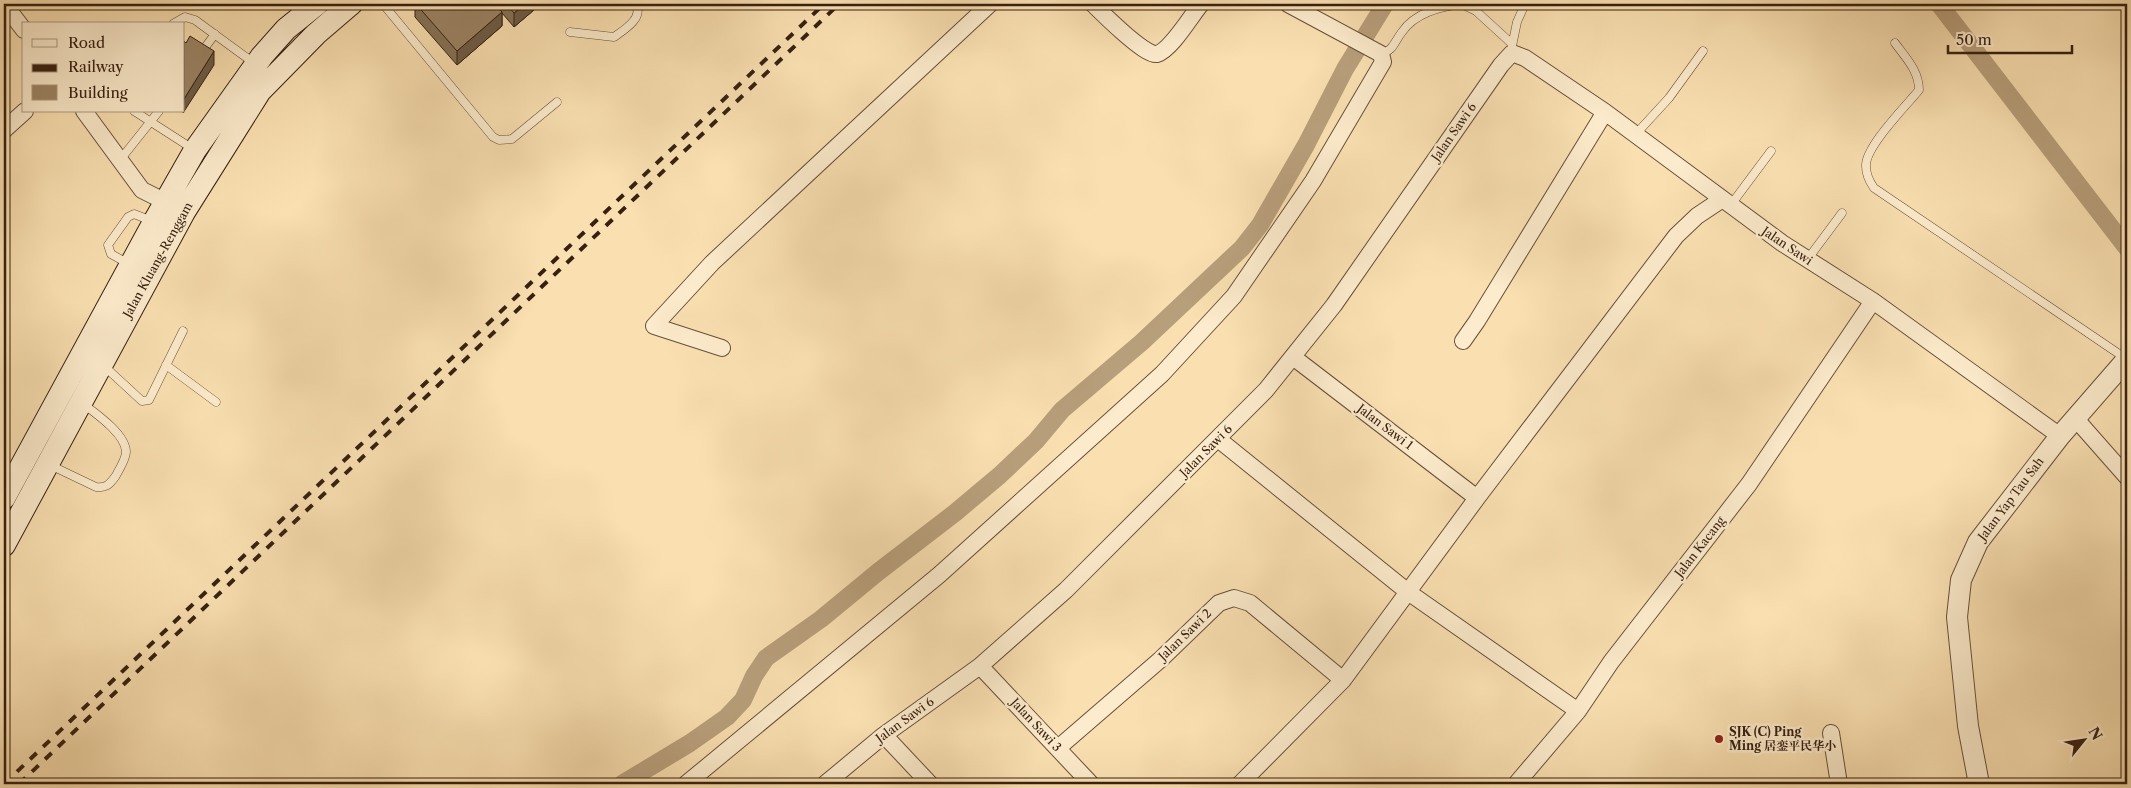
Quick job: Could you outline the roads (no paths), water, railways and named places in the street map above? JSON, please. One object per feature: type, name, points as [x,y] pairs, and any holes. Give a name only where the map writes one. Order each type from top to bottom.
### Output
[{"type":"main road","name":"Jalan Kluang-Renggam","points":[[71,396],[102,364],[175,206],[195,150],[255,64],[286,29],[317,4]]},
{"type":"main road","name":"Jalan Kluang-Renggam","points":[[4,545],[37,459],[71,396],[130,265],[154,222],[175,206],[260,91],[316,34],[351,4]]},
{"type":"main road","name":"Jalan Kluang-Renggam","points":[[4,498],[37,459]]},
{"type":"street","points":[[4,4],[22,27]]},
{"type":"street","points":[[722,348],[654,326],[712,263],[990,4]]},
{"type":"street","points":[[1093,4],[1134,42],[1152,54],[1158,54],[1171,43],[1201,4]]},
{"type":"street","points":[[686,784],[939,575],[1162,374],[1234,296],[1308,190],[1383,62],[1376,52],[1288,4]]},
{"type":"street","name":"Jalan Sawi","points":[[1514,50],[1605,112],[1726,203],[1807,260],[1873,301],[2060,436]]},
{"type":"street","name":"Jalan Sawi 6","points":[[825,784],[884,735],[980,666],[1066,590],[1266,390],[1334,305],[1507,57],[1514,50]]},
{"type":"street","points":[[4,130],[24,112]]},
{"type":"street","points":[[85,112],[142,190],[175,206]]},
{"type":"street","points":[[1463,340],[1477,321],[1605,112]]},
{"type":"street","points":[[1240,784],[1343,680],[1477,498],[1676,236],[1697,216],[1726,203]]},
{"type":"street","name":"Jalan Kacang","points":[[1516,784],[1578,711],[1611,662],[1749,484],[1873,301]]},
{"type":"street","name":"Jalan Sawi 1","points":[[1293,357],[1477,498]]},
{"type":"street","name":"Jalan Yap Tau Sah","points":[[1979,784],[1968,726],[1957,618],[1961,580],[1978,542],[2060,436],[2127,359]]},
{"type":"street","points":[[2075,418],[2127,477]]},
{"type":"street","points":[[1218,439],[1408,592],[1578,711]]},
{"type":"street","name":"Jalan Sawi 2","points":[[1058,748],[1161,659],[1219,603],[1234,598],[1250,603],[1343,680]]},
{"type":"street","name":"Jalan Sawi 3","points":[[980,666],[1089,783]]},
{"type":"street","points":[[1831,734],[1839,784]]},
{"type":"street","points":[[884,735],[930,784]]},
{"type":"lane","points":[[383,4],[494,137],[499,140],[512,139],[557,102]]},
{"type":"lane","points":[[570,32],[614,37],[630,26],[638,14],[636,4]]},
{"type":"lane","points":[[1376,52],[1393,48],[1402,32],[1416,19],[1430,11],[1461,4],[1476,11],[1514,50]]},
{"type":"lane","points":[[1514,50],[1517,22],[1525,4]]},
{"type":"lane","points":[[176,22],[185,17],[195,20],[255,64]]},
{"type":"lane","points":[[194,63],[215,34]]},
{"type":"lane","points":[[1895,43],[1916,72],[1919,90],[1870,149],[1865,164],[1867,177],[1874,188],[2127,359]]},
{"type":"lane","points":[[1635,135],[1669,98],[1703,51]]},
{"type":"lane","points":[[135,112],[195,150]]},
{"type":"lane","points":[[120,160],[159,112]]},
{"type":"lane","points":[[1726,203],[1771,151]]},
{"type":"lane","points":[[1807,260],[1842,213]]},
{"type":"lane","points":[[102,364],[145,402],[149,400],[184,331]]},
{"type":"lane","points":[[166,365],[216,402]]},
{"type":"lane","points":[[37,459],[96,487],[104,488],[116,475],[126,453],[125,446],[104,419],[71,396]]},
{"type":"waterway","points":[[622,784],[690,743],[727,717],[743,700],[754,676],[766,658],[821,619],[1000,475],[1036,441],[1062,410],[1142,342],[1242,248],[1260,225],[1306,145],[1345,69],[1385,4]]},
{"type":"waterway","points":[[1939,4],[2127,248]]},
{"type":"railway","points":[[4,784],[824,4]]},
{"type":"railway","points":[[19,784],[839,4]]},
{"type":"place","name":"SJK (C) Ping Ming 居銮平民华小","points":[[1719,739]]}]
